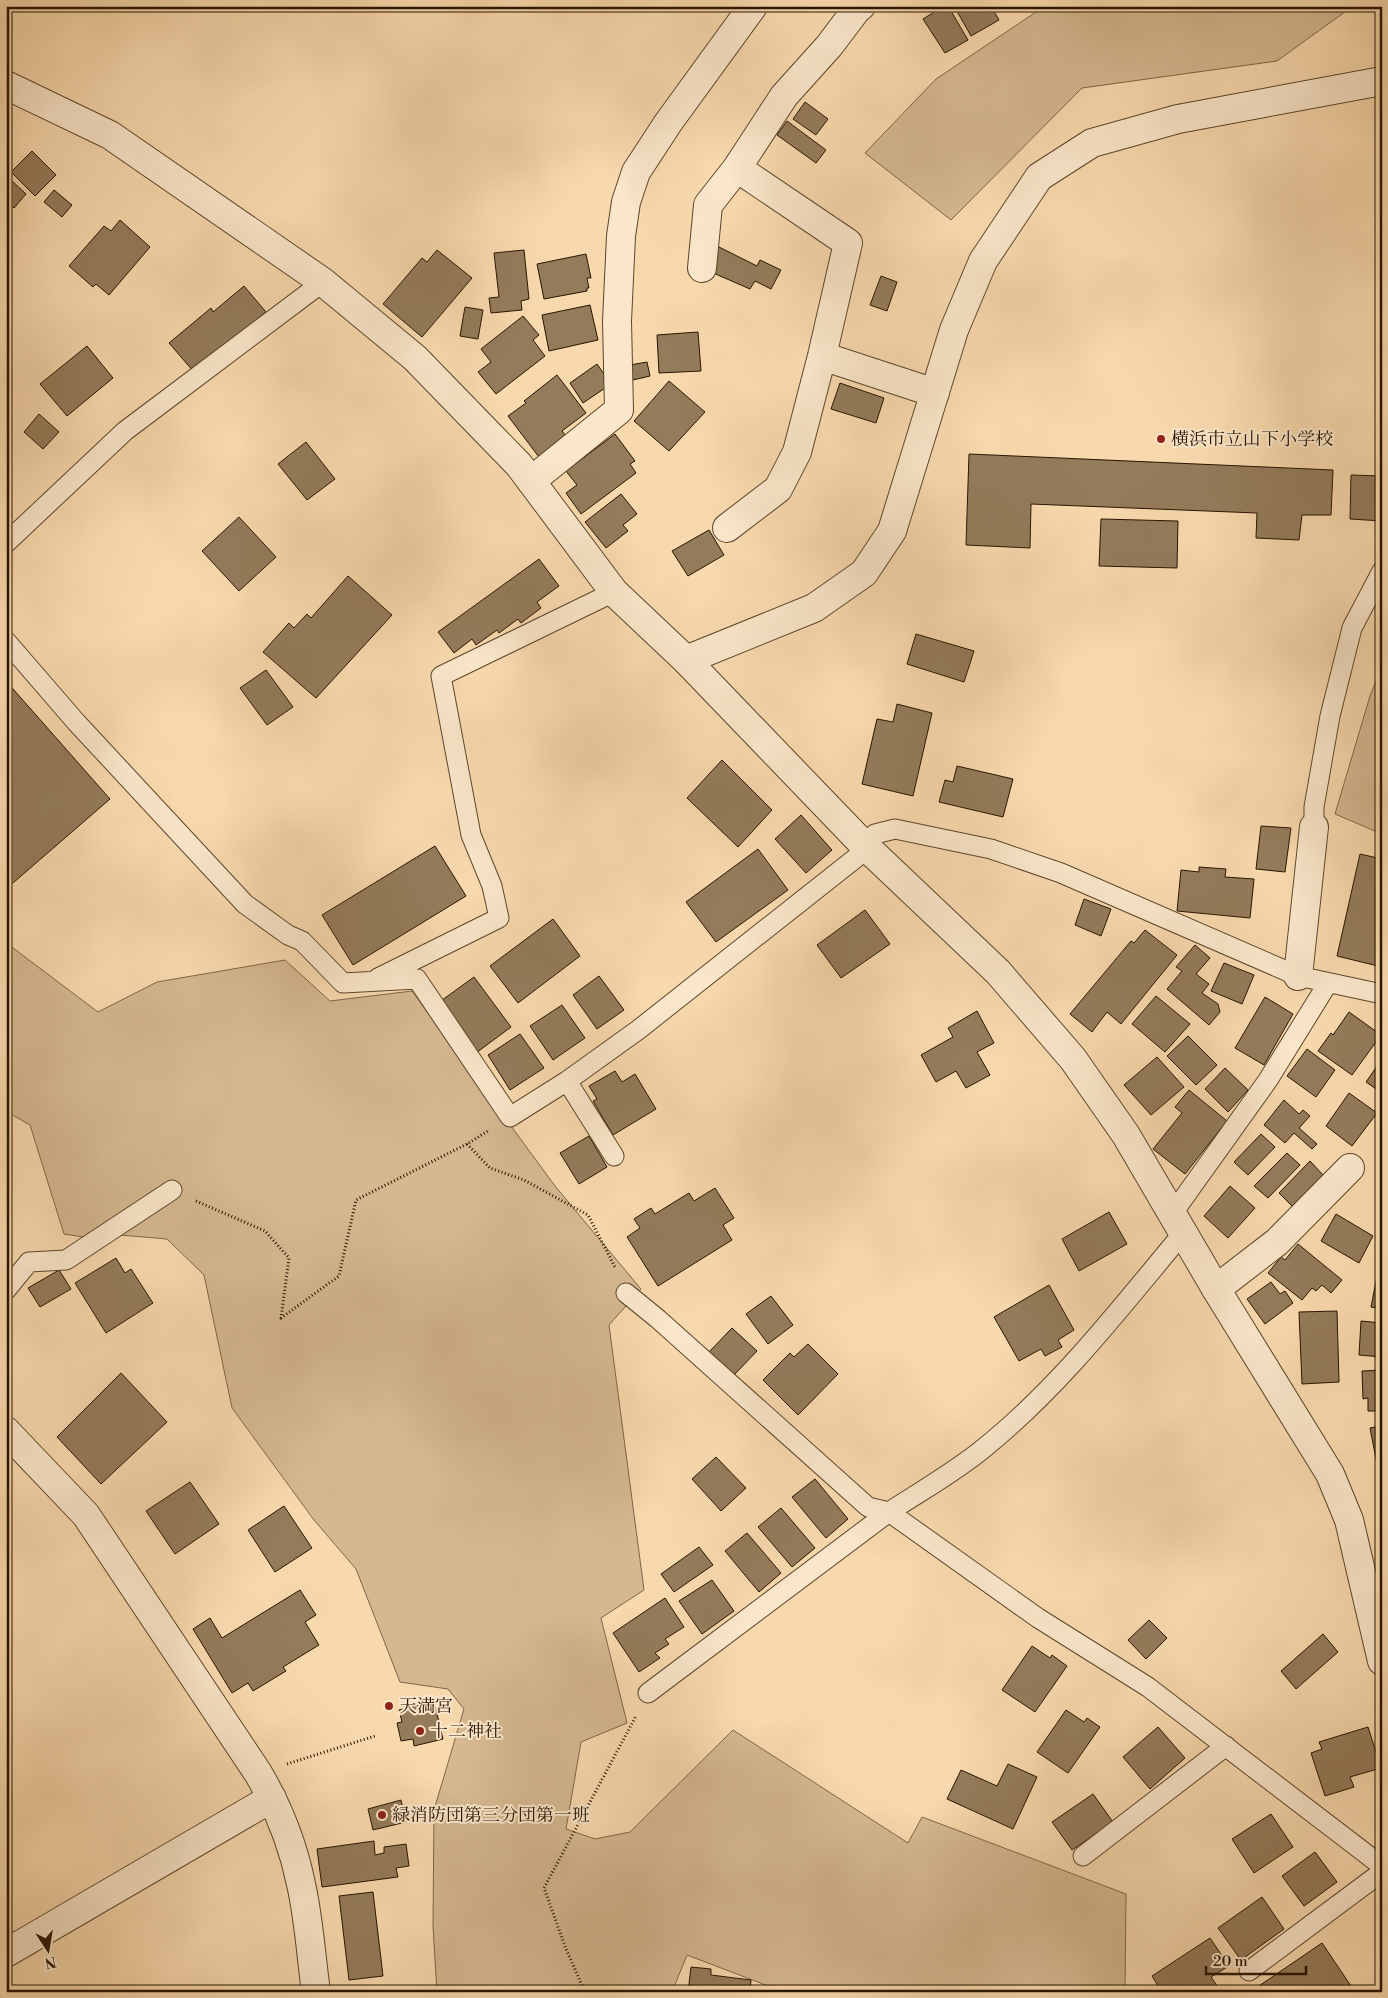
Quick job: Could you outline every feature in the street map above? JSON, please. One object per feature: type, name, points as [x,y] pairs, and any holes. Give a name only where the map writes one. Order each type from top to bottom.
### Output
[{"type":"street","points":[[531,481],[619,410],[616,321],[621,236],[626,202],[636,172],[668,123],[752,6]]},
{"type":"street","points":[[702,268],[708,205],[737,168],[784,96],[829,46],[861,6]]},
{"type":"street","points":[[686,660],[814,608],[864,573],[892,531],[954,330],[984,261],[1039,177],[1092,143],[1178,119],[1382,81]]},
{"type":"street","points":[[6,86],[110,135],[323,282],[415,358],[519,465],[614,592],[686,660],[863,844],[998,972],[1073,1059],[1126,1135],[1216,1289],[1330,1474],[1349,1520],[1382,1661]]},
{"type":"street","points":[[727,528],[778,489],[797,452],[848,244],[737,168]]},
{"type":"street","points":[[822,356],[935,393]]},
{"type":"street","points":[[1298,976],[1314,827]]},
{"type":"street","points":[[1216,1289],[1277,1242],[1350,1168]]},
{"type":"street","points":[[6,1431],[86,1515],[258,1773],[272,1798],[284,1828],[301,1884],[316,1992]]},
{"type":"street","points":[[6,1953],[272,1798]]},
{"type":"lane","points":[[6,543],[125,431],[323,282]]},
{"type":"lane","points":[[1314,827],[1314,807],[1330,716],[1352,628],[1382,570]]},
{"type":"lane","points":[[373,981],[499,918],[492,886],[471,835],[441,676],[614,592]]},
{"type":"lane","points":[[6,641],[76,722],[245,904],[288,934],[302,941],[343,983],[417,979],[510,1117],[567,1081],[638,1030],[856,858],[863,844],[875,834],[895,829],[991,849],[1061,873],[1298,976],[1382,994]]},
{"type":"lane","points":[[648,1693],[889,1512],[984,1449],[1046,1392],[1107,1324],[1178,1223],[1328,982]]},
{"type":"lane","points":[[567,1081],[614,1156]]},
{"type":"lane","points":[[6,1290],[29,1262],[66,1260],[172,1190]]},
{"type":"lane","points":[[626,1293],[658,1319],[868,1507],[889,1512],[1038,1618],[1148,1687],[1382,1866]]},
{"type":"lane","points":[[1083,1856],[1226,1746]]},
{"type":"lane","points":[[1249,1971],[1382,1872]]},
{"type":"path","points":[[172,1190],[265,1231],[289,1258],[281,1318],[339,1276],[356,1200],[468,1144],[510,1117]]},
{"type":"path","points":[[468,1144],[490,1168],[524,1180],[588,1215],[611,1257],[626,1293]]},
{"type":"path","points":[[585,1992],[566,1949],[544,1888],[648,1693]]},
{"type":"path","points":[[258,1773],[375,1736]]},
{"type":"shaded area","points":[[1045,6],[1353,6],[1277,61],[1082,88],[951,220],[865,153],[936,79]]},
{"type":"shaded area","points":[[1382,667],[1382,834],[1335,814],[1370,696]]},
{"type":"shaded area","points":[[6,939],[13,948],[98,1012],[157,982],[285,960],[330,1001],[412,991],[555,1186],[641,1289],[609,1325],[644,1590],[601,1618],[627,1723],[581,1742],[566,1829],[595,1839],[630,1832],[733,1730],[908,1843],[922,1817],[1126,1894],[1125,1992],[784,1992],[687,1955],[672,1992],[437,1992],[433,1926],[434,1810],[464,1709],[448,1689],[400,1682],[356,1569],[314,1520],[232,1408],[204,1275],[167,1239],[120,1235],[96,1239],[64,1234],[30,1125],[9,1113],[6,1114]]},
{"type":"building","points":[[944,6],[948,6],[968,40],[945,53],[923,19]]},
{"type":"building","points":[[954,6],[984,6],[987,11],[992,8],[999,20],[971,36]]},
{"type":"building","points":[[805,102],[828,119],[816,135],[793,119]]},
{"type":"building","points":[[787,121],[826,150],[816,163],[777,135]]},
{"type":"building","points":[[32,151],[56,175],[35,196],[11,172]]},
{"type":"building","points":[[10,179],[26,194],[14,208],[6,201],[6,183]]},
{"type":"building","points":[[54,190],[72,205],[62,217],[44,202]]},
{"type":"building","points":[[120,220],[150,247],[109,295],[96,284],[93,287],[69,266],[104,226],[111,231]]},
{"type":"building","points":[[711,243],[757,266],[760,260],[781,270],[771,289],[755,281],[750,289],[711,272]]},
{"type":"building","points":[[437,250],[472,278],[422,337],[383,304],[422,258],[427,262]]},
{"type":"building","points":[[524,250],[529,299],[521,301],[522,310],[491,313],[489,298],[499,297],[494,253]]},
{"type":"building","points":[[586,254],[591,278],[587,278],[589,288],[587,288],[587,291],[544,299],[537,264]]},
{"type":"building","points":[[881,276],[897,282],[887,311],[870,305]]},
{"type":"building","points":[[244,286],[266,312],[194,372],[169,343],[211,308],[213,312]]},
{"type":"building","points":[[590,305],[598,340],[549,351],[542,315]]},
{"type":"building","points":[[465,307],[483,310],[478,339],[460,336]]},
{"type":"building","points":[[523,316],[539,335],[533,340],[545,356],[496,394],[478,372],[491,362],[481,349]]},
{"type":"building","points":[[698,332],[701,371],[659,373],[657,335]]},
{"type":"building","points":[[87,346],[113,378],[67,416],[40,384]]},
{"type":"building","points":[[647,362],[650,376],[633,380],[630,365]]},
{"type":"building","points":[[597,364],[611,384],[583,403],[570,383]]},
{"type":"building","points":[[557,375],[586,413],[562,431],[569,440],[542,461],[508,416],[526,403],[524,401]]},
{"type":"building","points":[[669,381],[705,412],[669,451],[634,421]]},
{"type":"building","points":[[840,383],[884,398],[876,423],[831,409]]},
{"type":"building","points":[[39,414],[59,432],[43,449],[24,432]]},
{"type":"building","points":[[615,434],[635,461],[630,464],[636,473],[581,514],[566,493],[577,485],[566,471]]},
{"type":"building","points":[[306,442],[335,479],[307,500],[278,464]]},
{"type":"building","points":[[969,454],[1333,470],[1331,515],[1302,515],[1299,540],[1256,538],[1257,513],[1031,504],[1030,548],[966,545]]},
{"type":"building","points":[[1351,475],[1382,476],[1382,521],[1350,519]]},
{"type":"building","points":[[621,494],[637,514],[623,525],[628,531],[606,548],[585,522]]},
{"type":"building","points":[[239,517],[276,557],[239,591],[202,551]]},
{"type":"building","points":[[1101,519],[1178,521],[1177,568],[1099,566]]},
{"type":"building","points":[[709,530],[724,555],[688,576],[672,551]]},
{"type":"building","points":[[539,559],[559,586],[537,602],[541,608],[521,623],[518,619],[499,633],[497,630],[476,645],[472,639],[454,653],[438,632]]},
{"type":"building","points":[[348,576],[392,615],[316,698],[263,652],[289,623],[294,628],[307,614],[311,618]]},
{"type":"building","points":[[916,634],[974,651],[964,682],[907,664]]},
{"type":"building","points":[[266,670],[293,707],[267,725],[240,688]]},
{"type":"building","points":[[6,681],[110,799],[6,889]]},
{"type":"building","points":[[897,704],[932,713],[913,796],[862,784],[877,719],[893,722]]},
{"type":"building","points":[[722,760],[772,810],[738,847],[687,798]]},
{"type":"building","points":[[957,766],[1013,779],[1003,817],[939,802],[945,780],[953,782]]},
{"type":"building","points":[[801,815],[832,850],[806,873],[775,839]]},
{"type":"building","points":[[1261,826],[1291,828],[1285,872],[1256,869]]},
{"type":"building","points":[[435,846],[466,896],[353,965],[322,915]]},
{"type":"building","points":[[758,849],[788,890],[716,942],[686,902]]},
{"type":"building","points":[[1360,854],[1382,859],[1382,967],[1337,956]]},
{"type":"building","points":[[1199,867],[1226,869],[1225,877],[1254,879],[1250,918],[1177,911],[1181,870],[1199,872]]},
{"type":"building","points":[[1084,899],[1111,909],[1101,936],[1075,925]]},
{"type":"building","points":[[865,910],[890,944],[841,978],[817,945]]},
{"type":"building","points":[[553,919],[580,956],[518,1003],[490,966]]},
{"type":"building","points":[[1145,930],[1177,955],[1121,1024],[1107,1012],[1092,1032],[1070,1014],[1131,941],[1134,943]]},
{"type":"building","points":[[1195,945],[1210,958],[1196,974],[1209,984],[1202,993],[1218,1004],[1220,1012],[1209,1025],[1167,989],[1182,971],[1176,967]]},
{"type":"building","points":[[1224,963],[1254,975],[1242,1004],[1211,991]]},
{"type":"building","points":[[599,976],[624,1010],[597,1029],[573,995]]},
{"type":"building","points":[[474,977],[511,1027],[476,1053],[438,1003]]},
{"type":"building","points":[[1156,996],[1190,1024],[1165,1052],[1132,1024]]},
{"type":"building","points":[[1265,997],[1293,1014],[1264,1065],[1235,1048]]},
{"type":"building","points":[[562,1005],[585,1038],[553,1060],[530,1026]]},
{"type":"building","points":[[977,1011],[994,1043],[977,1052],[990,1075],[966,1088],[956,1071],[936,1082],[921,1055],[953,1037],[948,1028]]},
{"type":"building","points":[[1349,1012],[1381,1035],[1352,1075],[1318,1051],[1331,1033],[1333,1035]]},
{"type":"building","points":[[520,1034],[544,1068],[510,1090],[488,1055]]},
{"type":"building","points":[[1188,1036],[1217,1065],[1196,1085],[1167,1056]]},
{"type":"building","points":[[1307,1049],[1335,1070],[1316,1097],[1287,1076]]},
{"type":"building","points":[[1157,1057],[1184,1087],[1151,1115],[1124,1085]]},
{"type":"building","points":[[1382,1059],[1382,1093],[1366,1082]]},
{"type":"building","points":[[1225,1068],[1248,1090],[1228,1112],[1205,1089]]},
{"type":"building","points":[[615,1071],[622,1082],[635,1074],[656,1109],[613,1135],[593,1101],[597,1099],[589,1086]]},
{"type":"building","points":[[1189,1090],[1227,1121],[1185,1174],[1153,1149],[1182,1113],[1175,1107]]},
{"type":"building","points":[[1349,1093],[1377,1113],[1352,1146],[1326,1126]]},
{"type":"building","points":[[1284,1100],[1299,1114],[1303,1110],[1310,1116],[1299,1128],[1317,1144],[1312,1149],[1294,1133],[1285,1143],[1264,1125]]},
{"type":"building","points":[[1261,1134],[1275,1147],[1248,1175],[1234,1162]]},
{"type":"building","points":[[589,1136],[607,1167],[579,1184],[560,1153]]},
{"type":"building","points":[[1287,1153],[1300,1165],[1268,1198],[1254,1186]]},
{"type":"building","points":[[1310,1161],[1323,1175],[1292,1206],[1279,1193]]},
{"type":"building","points":[[1230,1186],[1255,1208],[1228,1238],[1204,1216]]},
{"type":"building","points":[[715,1188],[734,1218],[723,1225],[732,1240],[658,1286],[627,1237],[640,1228],[634,1219],[651,1208],[655,1214],[689,1193],[694,1201]]},
{"type":"building","points":[[1109,1212],[1127,1244],[1079,1271],[1062,1239]]},
{"type":"building","points":[[1336,1214],[1373,1236],[1359,1263],[1321,1241]]},
{"type":"building","points":[[1298,1244],[1342,1280],[1331,1293],[1322,1285],[1316,1291],[1312,1288],[1302,1300],[1268,1273],[1281,1257],[1285,1260]]},
{"type":"building","points":[[6,1256],[12,1262],[6,1268]]},
{"type":"building","points":[[116,1258],[125,1273],[131,1269],[153,1303],[106,1333],[75,1283]]},
{"type":"building","points":[[59,1270],[71,1289],[40,1307],[28,1288]]},
{"type":"building","points":[[1382,1272],[1382,1309],[1371,1307],[1376,1281],[1380,1282]]},
{"type":"building","points":[[1271,1282],[1280,1294],[1285,1291],[1293,1303],[1265,1324],[1247,1299]]},
{"type":"building","points":[[1049,1285],[1074,1330],[1058,1340],[1062,1347],[1045,1356],[1041,1349],[1019,1361],[994,1317]]},
{"type":"building","points":[[771,1296],[793,1325],[768,1344],[746,1314]]},
{"type":"building","points":[[1337,1311],[1339,1382],[1302,1384],[1299,1312]]},
{"type":"building","points":[[1361,1321],[1382,1323],[1382,1357],[1359,1355]]},
{"type":"building","points":[[732,1328],[757,1351],[734,1375],[709,1352]]},
{"type":"building","points":[[808,1344],[838,1374],[798,1415],[763,1380],[790,1353],[794,1357]]},
{"type":"building","points":[[1382,1370],[1382,1411],[1368,1411],[1368,1398],[1363,1399],[1362,1371]]},
{"type":"building","points":[[121,1373],[167,1422],[101,1484],[57,1437]]},
{"type":"building","points":[[1382,1426],[1382,1464],[1377,1464],[1370,1428]]},
{"type":"building","points":[[716,1457],[746,1488],[721,1511],[692,1479]]},
{"type":"building","points":[[815,1479],[848,1519],[826,1538],[792,1497]]},
{"type":"building","points":[[190,1482],[219,1524],[175,1554],[146,1511]]},
{"type":"building","points":[[284,1506],[312,1548],[275,1572],[248,1530]]},
{"type":"building","points":[[781,1508],[815,1548],[792,1567],[758,1527]]},
{"type":"building","points":[[747,1533],[781,1573],[759,1592],[725,1551]]},
{"type":"building","points":[[699,1547],[713,1565],[674,1592],[661,1574]]},
{"type":"building","points":[[712,1580],[734,1611],[702,1634],[679,1601]]},
{"type":"building","points":[[300,1590],[316,1615],[305,1622],[319,1645],[283,1667],[286,1671],[253,1691],[248,1683],[232,1693],[193,1629],[210,1618],[222,1638]]},
{"type":"building","points":[[665,1598],[684,1627],[665,1639],[669,1644],[655,1653],[660,1658],[639,1672],[613,1633]]},
{"type":"building","points":[[1149,1620],[1167,1638],[1146,1659],[1128,1640]]},
{"type":"building","points":[[1323,1634],[1338,1652],[1296,1689],[1281,1671]]},
{"type":"building","points":[[1032,1646],[1050,1658],[1052,1655],[1067,1666],[1035,1712],[1002,1690]]},
{"type":"building","name":"十二神社","points":[[434,1701],[443,1739],[414,1746],[413,1739],[401,1741],[397,1723],[402,1722],[399,1710]]},
{"type":"building","points":[[1066,1710],[1084,1722],[1087,1718],[1100,1727],[1068,1773],[1037,1752]]},
{"type":"building","points":[[1158,1727],[1185,1758],[1150,1789],[1123,1757]]},
{"type":"building","points":[[1368,1727],[1381,1768],[1350,1777],[1354,1787],[1325,1796],[1311,1753],[1322,1749],[1319,1742]]},
{"type":"building","points":[[1008,1764],[1037,1777],[1013,1829],[947,1799],[961,1770],[997,1786]]},
{"type":"building","points":[[1093,1794],[1113,1822],[1072,1850],[1052,1822]]},
{"type":"building","points":[[401,1800],[406,1822],[373,1830],[368,1809]]},
{"type":"building","points":[[1271,1814],[1293,1847],[1254,1873],[1232,1839]]},
{"type":"building","points":[[374,1841],[375,1855],[384,1853],[384,1847],[406,1844],[409,1866],[396,1868],[398,1877],[322,1887],[317,1849]]},
{"type":"building","points":[[1315,1852],[1337,1882],[1304,1906],[1282,1876]]},
{"type":"building","points":[[373,1892],[383,1976],[349,1980],[339,1896]]},
{"type":"building","points":[[1262,1897],[1284,1929],[1241,1960],[1218,1928]]},
{"type":"building","points":[[1210,1938],[1229,1966],[1211,1977],[1220,1990],[1162,1992],[1152,1976]]},
{"type":"building","points":[[1322,1943],[1355,1992],[1250,1992]]},
{"type":"building","points":[[691,1967],[711,1969],[711,1975],[751,1980],[750,1992],[688,1992]]},
{"type":"place","name":"横浜市立山下小学校","points":[[1161,439]]},
{"type":"place","name":"天満宮","points":[[389,1706]]},
{"type":"place","name":"十二神社","points":[[420,1731]]},
{"type":"place","name":"緑消防団第三分団第一班","points":[[382,1815]]}]
